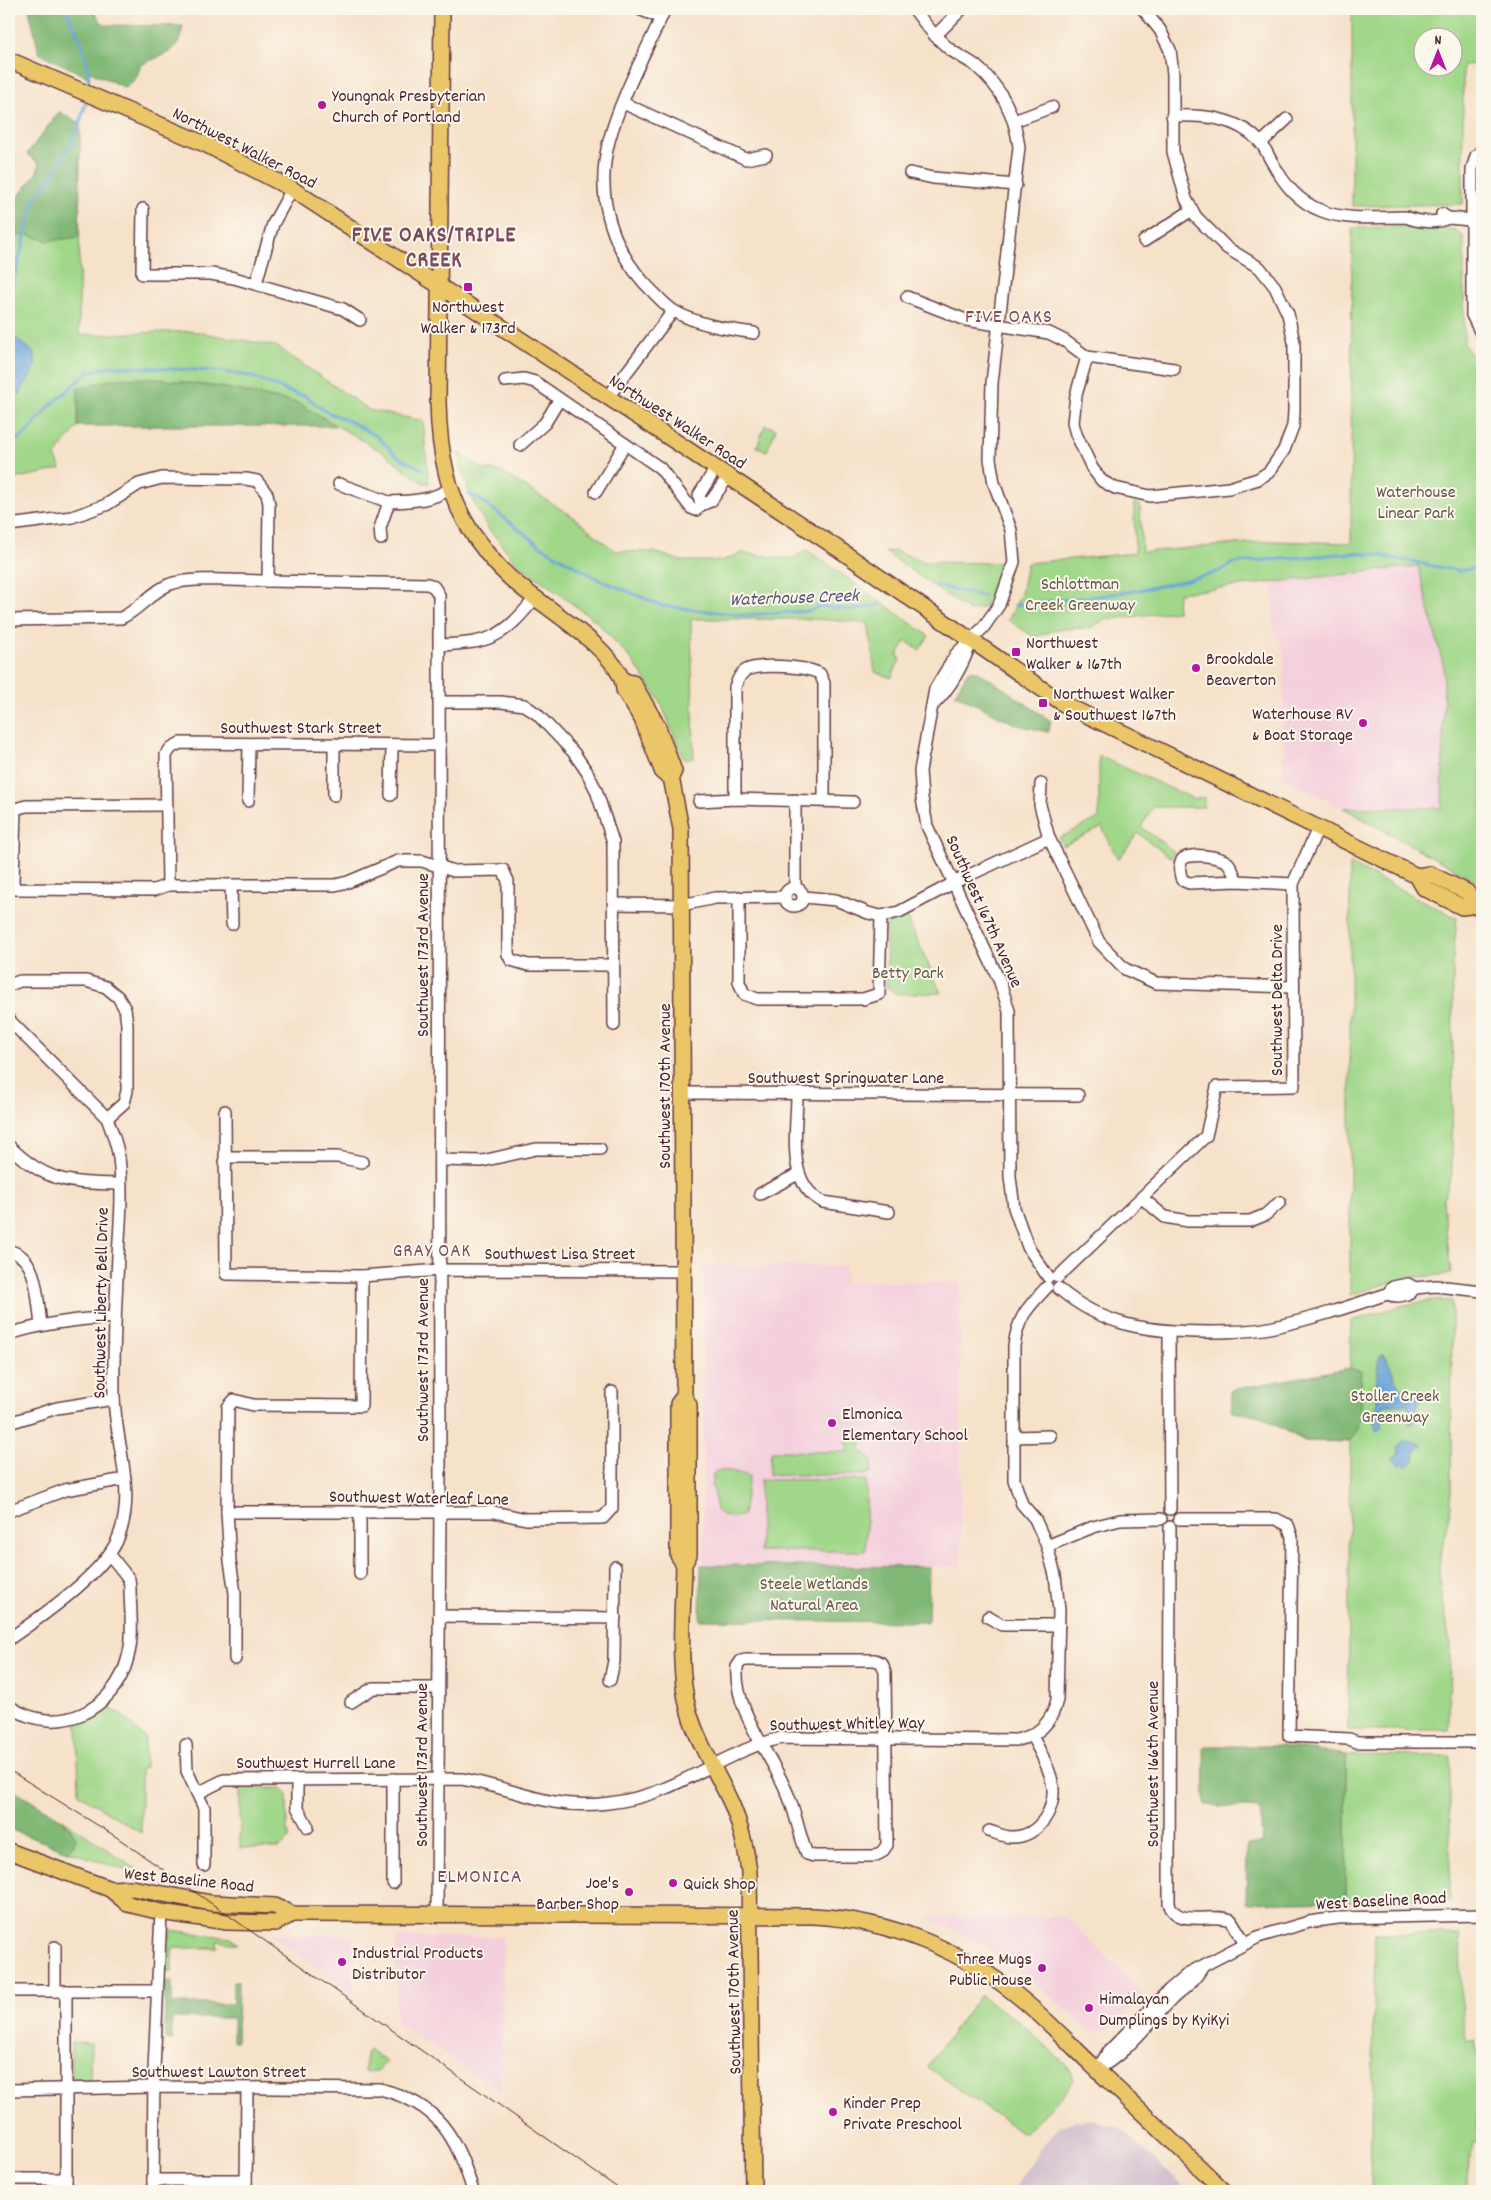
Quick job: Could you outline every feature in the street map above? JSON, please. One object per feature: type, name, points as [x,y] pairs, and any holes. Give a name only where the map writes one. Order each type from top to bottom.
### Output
[{"type":"main road","name":"Southwest 170th Avenue","points":[[442,9],[438,422],[441,457],[450,489],[462,514],[482,546],[505,573],[578,630],[602,653],[624,681],[633,683],[655,722],[674,770],[671,777],[681,829],[684,1396],[689,1405],[689,1555],[684,1564],[683,1671],[686,1698],[698,1739],[731,1804],[746,1849],[749,1871],[753,2191]]},
{"type":"main road","name":"Northwest Walker Road","points":[[9,60],[75,87],[216,150],[292,188],[722,472],[1064,704],[1417,876],[1430,874],[1467,892],[1479,906]]},
{"type":"main road","name":"West Baseline Road","points":[[9,1851],[110,1889],[128,1904],[161,1912],[190,1918],[257,1922],[276,1922],[292,1914]]},
{"type":"main road","name":"West Baseline Road","points":[[110,1889],[132,1888],[211,1903],[274,1906],[292,1914],[839,1918],[882,1927],[932,1943],[975,1966],[1012,1991],[1097,2070]]},
{"type":"main road","points":[[1097,2070],[1224,2191]]},
{"type":"street","points":[[639,9],[663,14],[623,103],[609,141],[604,167],[604,196],[610,224],[622,254],[645,284],[673,311],[713,326],[754,333]]},
{"type":"street","name":"Southwest 167th Avenue","points":[[914,9],[935,36],[987,77],[997,88],[1014,121],[1019,147],[992,383],[990,459],[994,483],[1011,530],[1014,562],[999,605],[972,640],[956,654],[935,689],[934,704],[923,747],[920,771],[927,826],[1000,982],[1009,1011],[1010,1177],[1014,1208],[1028,1247],[1053,1282],[1084,1308],[1116,1322],[1143,1329],[1168,1332],[1266,1329],[1304,1320],[1387,1294],[1394,1297],[1410,1293],[1416,1288],[1445,1287],[1482,1291]]},
{"type":"street","points":[[935,36],[962,9]]},
{"type":"street","points":[[1086,357],[1074,402],[1073,423],[1080,444],[1092,468],[1102,481],[1136,494],[1150,496],[1229,488],[1258,480],[1270,472],[1284,450],[1292,426],[1294,412],[1294,342],[1288,314],[1276,287],[1260,268],[1227,248],[1192,210],[1181,185],[1173,152],[1173,74],[1170,50],[1160,30],[1143,9]]},
{"type":"street","points":[[623,103],[746,159],[766,155]]},
{"type":"street","points":[[1014,121],[1052,106]]},
{"type":"street","points":[[1172,116],[1204,115],[1229,121],[1261,143],[1286,186],[1301,200],[1322,211],[1347,216],[1406,218],[1421,214],[1442,214],[1448,218],[1478,221]]},
{"type":"street","points":[[1261,143],[1287,118]]},
{"type":"street","points":[[1482,150],[1476,156],[1472,169],[1478,221],[1472,315],[1482,335]]},
{"type":"street","points":[[910,173],[933,178],[1016,185]]},
{"type":"street","points":[[256,283],[273,224],[292,188]]},
{"type":"street","points":[[143,209],[142,274],[211,274],[256,283],[344,309],[360,320]]},
{"type":"street","points":[[1144,241],[1192,210]]},
{"type":"street","points":[[907,298],[966,320],[1048,333],[1066,341],[1086,357],[1174,369]]},
{"type":"street","points":[[608,397],[673,311]]},
{"type":"street","points":[[505,381],[530,380],[660,468],[690,508],[696,510],[701,505],[711,501],[722,472]]},
{"type":"street","points":[[520,445],[545,423],[559,400]]},
{"type":"street","points":[[596,492],[625,444]]},
{"type":"street","points":[[9,525],[72,517],[106,506],[139,484],[162,478],[246,479],[257,481],[267,494],[269,504],[268,582],[190,581],[170,584],[154,593],[130,614],[121,618],[9,620]]},
{"type":"street","points":[[339,484],[389,502],[425,500],[450,489]]},
{"type":"street","points":[[381,539],[380,528],[389,502]]},
{"type":"street","name":"Southwest 173rd Avenue","points":[[268,582],[428,584],[434,587],[439,595],[440,1512],[437,1914]]},
{"type":"street","points":[[440,645],[476,643],[494,637],[515,622],[535,598]]},
{"type":"street","points":[[735,799],[735,687],[739,676],[748,669],[805,667],[820,674],[824,683],[824,800]]},
{"type":"street","points":[[440,702],[501,702],[524,705],[537,714],[574,753],[596,790],[610,830],[614,858],[614,1025]]},
{"type":"street","name":"Southwest Stark Street","points":[[166,805],[166,755],[170,748],[180,743],[440,745]]},
{"type":"street","points":[[248,801],[249,744]]},
{"type":"street","points":[[334,744],[334,795]]},
{"type":"street","points":[[391,795],[392,745]]},
{"type":"street","points":[[1041,784],[1040,805],[1048,838],[1099,942],[1125,969],[1156,983],[1292,987]]},
{"type":"street","points":[[699,801],[735,799],[853,802]]},
{"type":"street","points":[[795,800],[795,887]]},
{"type":"street","points":[[168,885],[166,805],[26,806],[15,809],[13,882],[15,889],[28,891],[154,890],[168,885],[335,885],[348,882],[398,861],[422,861],[454,871],[503,870],[508,881],[508,954],[511,960],[528,964],[613,965]]},
{"type":"street","name":"Southwest Delta Drive","points":[[1053,1282],[1206,1136],[1217,1087],[1294,1086],[1292,987],[1293,884],[1318,828]]},
{"type":"street","points":[[804,897],[836,900],[868,913],[881,916],[899,912],[953,883],[1048,838]]},
{"type":"street","points":[[1237,881],[1228,863],[1216,856],[1187,856],[1182,860],[1179,869],[1182,880],[1189,883],[1237,881],[1293,884]]},
{"type":"street","points":[[231,885],[232,924]]},
{"type":"street","points":[[795,887],[801,890],[804,897],[801,903],[794,906],[788,903],[785,897],[788,890],[795,887]]},
{"type":"street","points":[[739,897],[739,982],[744,994],[756,999],[864,999],[879,994],[881,916]]},
{"type":"street","points":[[614,904],[682,905],[715,898],[785,897]]},
{"type":"street","points":[[9,985],[20,981],[86,981],[106,988],[118,997],[125,1009],[127,1024],[127,1091],[124,1103],[107,1118]]},
{"type":"street","name":"Southwest Liberty Bell Drive","points":[[9,1020],[107,1118],[119,1158],[120,1184],[114,1399],[125,1479],[126,1510],[123,1524],[110,1555],[102,1564],[43,1614],[9,1639]]},
{"type":"street","name":"Southwest Springwater Lane","points":[[682,1093],[1078,1095]]},
{"type":"street","points":[[797,1095],[798,1174],[809,1193],[823,1202],[890,1212]]},
{"type":"street","points":[[225,1111],[224,1157],[338,1157],[362,1162]]},
{"type":"street","points":[[9,1146],[37,1169],[55,1178],[76,1183],[120,1184]]},
{"type":"street","points":[[440,1160],[482,1161],[536,1149],[600,1149]]},
{"type":"street","name":"Southwest Lisa Street","points":[[224,1157],[226,1274],[362,1276],[440,1270],[683,1271]]},
{"type":"street","points":[[760,1194],[798,1174]]},
{"type":"street","points":[[1142,1198],[1166,1217],[1188,1220],[1250,1221],[1264,1215],[1280,1202]]},
{"type":"street","points":[[9,1251],[24,1258],[30,1267],[41,1324]]},
{"type":"street","points":[[235,1659],[235,1593],[226,1512],[226,1418],[228,1407],[234,1400],[253,1405],[361,1406],[362,1276]]},
{"type":"street","points":[[989,1831],[1011,1837],[1027,1834],[1041,1824],[1048,1813],[1053,1798],[1052,1781],[1032,1736],[1044,1727],[1054,1713],[1057,1700],[1059,1625],[1055,1575],[1047,1546],[1035,1519],[1022,1504],[1014,1480],[1014,1346],[1017,1326],[1026,1309],[1053,1282]]},
{"type":"street","points":[[9,1334],[41,1324],[115,1317]]},
{"type":"street","points":[[1168,1332],[1170,1509]]},
{"type":"street","name":"Southwest Waterleaf Lane","points":[[226,1512],[494,1512],[526,1519],[603,1518],[609,1514],[612,1508],[612,1392]]},
{"type":"street","points":[[9,1423],[57,1408],[114,1399]]},
{"type":"street","points":[[1014,1437],[1050,1436]]},
{"type":"street","points":[[9,1511],[65,1490],[125,1479]]},
{"type":"street","points":[[1174,1523],[1177,1512],[1170,1509],[1164,1512],[1161,1519],[1163,1525],[1276,1519],[1288,1525],[1292,1537],[1289,1736],[1349,1739],[1357,1742],[1482,1742]]},
{"type":"street","points":[[360,1512],[360,1574]]},
{"type":"street","points":[[1047,1546],[1120,1520],[1161,1519]]},
{"type":"street","name":"Southwest 166th Avenue","points":[[1174,1523],[1170,1903],[1173,1912],[1180,1916],[1231,1920],[1246,1943]]},
{"type":"street","points":[[9,1706],[19,1713],[44,1719],[72,1717],[97,1706],[109,1696],[121,1678],[131,1646],[129,1579],[110,1555]]},
{"type":"street","points":[[610,1680],[614,1660],[615,1567]]},
{"type":"street","points":[[439,1616],[615,1618]]},
{"type":"street","points":[[988,1617],[1002,1625],[1059,1625]]},
{"type":"street","points":[[875,1660],[882,1663],[885,1672],[887,1845],[882,1852],[874,1856],[814,1856],[807,1854],[792,1804],[761,1742],[743,1704],[738,1684],[737,1667],[741,1661],[875,1660]]},
{"type":"street","points":[[351,1702],[373,1688],[438,1688]]},
{"type":"street","name":"Southwest Whitley Way","points":[[438,1779],[495,1785],[556,1802],[595,1804],[655,1792],[761,1742],[782,1738],[1016,1740],[1032,1736]]},
{"type":"street","points":[[186,1745],[187,1771],[204,1808],[204,1865]]},
{"type":"street","points":[[393,1779],[393,1883]]},
{"type":"street","name":"Southwest Hurrell Lane","points":[[198,1793],[224,1780],[438,1779]]},
{"type":"street","points":[[297,1780],[297,1807],[308,1828]]},
{"type":"street","points":[[161,1912],[153,2087],[153,2185],[246,2186],[247,2089]]},
{"type":"street","name":"West Baseline Road","points":[[1097,2070],[1116,2059],[1174,1998],[1194,1982],[1202,1968],[1246,1943],[1290,1926],[1338,1918],[1482,1915]]},
{"type":"street","points":[[55,1947],[61,1991],[65,2090],[66,2191]]},
{"type":"street","points":[[9,1991],[156,1991]]},
{"type":"street","name":"Southwest Lawton Street","points":[[9,2090],[153,2087],[380,2089],[410,2099],[425,2108],[449,2132],[460,2152],[472,2191]]},
{"type":"street","points":[[9,2179],[66,2179]]},
{"type":"shaded area","name":"Waterhouse RV & Boat Storage","points":[[1418,566],[1444,668],[1442,808],[1343,808],[1283,778],[1284,650],[1273,630],[1273,582]]},
{"type":"shaded area","name":"Elmonica Elementary School","points":[[703,1266],[846,1266],[846,1282],[960,1282],[961,1567],[703,1565]]},
{"type":"shaded area","points":[[925,1916],[1066,1917],[1144,1994],[1110,2028],[1102,2032],[1091,2031],[1014,1966],[973,1939]]},
{"type":"shaded area","points":[[272,1935],[354,1935],[354,1995]]},
{"type":"shaded area","points":[[396,1937],[503,1937],[501,2092],[396,2022]]},
{"type":"shaded area","points":[[1092,2119],[1120,2128],[1188,2191],[1013,2191],[1037,2153],[1058,2127],[1075,2121]]},
{"type":"green space","points":[[29,9],[92,9],[104,25],[183,26],[181,36],[174,48],[141,65],[136,78],[126,88],[88,71],[90,78],[39,53]]},
{"type":"green space","points":[[1352,9],[1482,9],[1482,64],[1464,65],[1464,28],[1414,28],[1414,78],[1463,78],[1463,204],[1352,206]]},
{"type":"green space","points":[[59,112],[80,123],[79,335],[192,331],[276,346],[369,410],[423,421],[429,483],[423,483],[384,453],[298,403],[227,388],[151,378],[79,388],[78,426],[55,456],[61,469],[9,480],[9,249],[11,241],[9,240],[9,209],[36,174],[40,164],[27,154]]},
{"type":"green space","points":[[59,112],[80,123],[79,237],[48,241],[25,234],[9,240],[9,209],[36,174],[40,164],[27,154]]},
{"type":"green space","name":"Waterhouse Linear Park","points":[[1406,227],[1449,229],[1457,231],[1464,240],[1464,344],[1471,354],[1482,360],[1482,884],[1343,808],[1442,808],[1444,668],[1418,566],[1178,593],[1177,611],[1104,620],[1090,628],[1059,629],[1034,637],[1008,620],[1021,594],[1027,563],[1135,553],[1134,503],[1140,505],[1142,552],[1272,541],[1351,543],[1352,228]]},
{"type":"green space","points":[[151,378],[227,388],[298,403],[335,426],[78,426],[78,388],[113,379]]},
{"type":"green space","points":[[765,425],[776,429],[767,451],[757,447]]},
{"type":"green space","points":[[458,452],[482,469],[501,472],[572,516],[615,551],[655,552],[681,561],[721,561],[742,553],[791,559],[807,550],[929,636],[919,650],[906,641],[897,656],[901,658],[891,678],[875,672],[868,623],[813,619],[691,619],[694,758],[684,759],[661,703],[632,660],[597,622],[516,562],[487,527],[469,494]]},
{"type":"green space","name":"Schlottman Creek Greenway","points":[[896,551],[925,562],[1001,563],[995,586],[984,607],[969,611],[885,552]]},
{"type":"green space","points":[[972,670],[978,671],[1051,721],[1048,732],[1017,725],[955,694],[967,673]]},
{"type":"green space","points":[[1099,756],[1194,799],[1204,797],[1204,807],[1153,807],[1141,827],[1175,852],[1171,858],[1138,833],[1118,860],[1102,827],[1063,846],[1059,838],[1099,818]]},
{"type":"green space","points":[[1350,864],[1457,918],[1453,957],[1452,1174],[1443,1201],[1451,1274],[1405,1278],[1350,1295]]},
{"type":"green space","name":"Betty Park","points":[[906,914],[941,993],[896,994],[887,987],[886,925],[889,920]]},
{"type":"green space","name":"Stoller Creek Greenway","points":[[1433,1300],[1452,1301],[1451,1506],[1438,1566],[1450,1645],[1449,1730],[1348,1730],[1350,1442],[1305,1441],[1257,1415],[1232,1412],[1231,1390],[1350,1368],[1351,1321],[1404,1305]]},
{"type":"green space","points":[[1350,1368],[1362,1372],[1361,1416],[1356,1433],[1350,1441],[1305,1441],[1257,1415],[1232,1412],[1231,1390]]},
{"type":"green space","points":[[847,1433],[863,1444],[860,1449],[872,1460],[872,1472],[864,1475],[769,1475],[771,1451],[847,1452]]},
{"type":"green space","points":[[716,1471],[731,1471],[749,1476],[743,1515],[728,1517],[716,1510],[714,1489],[711,1487],[713,1474]]},
{"type":"green space","points":[[760,1480],[866,1480],[866,1551],[760,1551]]},
{"type":"green space","name":"Steele Wetlands Natural Area","points":[[701,1565],[929,1567],[928,1622],[700,1620]]},
{"type":"green space","points":[[106,1708],[119,1713],[145,1737],[145,1768],[141,1768],[141,1833],[79,1794],[77,1721]]},
{"type":"green space","points":[[1204,1746],[1281,1746],[1346,1755],[1346,1901],[1246,1903],[1247,1844],[1262,1844],[1260,1808],[1205,1805]]},
{"type":"green space","points":[[1346,1755],[1450,1756],[1450,1901],[1346,1901]]},
{"type":"green space","points":[[9,1788],[62,1819],[76,1837],[74,1844],[68,1851],[9,1829]]},
{"type":"green space","points":[[240,1788],[281,1788],[287,1792],[287,1829],[290,1838],[280,1848],[240,1848]]},
{"type":"green space","points":[[62,1819],[151,1879],[68,1851],[71,1849],[72,1830]]},
{"type":"green space","points":[[171,1930],[231,1938],[238,1944],[217,1941],[217,1948],[172,1948],[172,1971],[165,1971],[165,1935],[171,1937]]},
{"type":"green space","points":[[1375,1934],[1460,1934],[1462,2019],[1467,2042],[1474,2040],[1482,2066],[1482,2092],[1480,2092],[1476,2130],[1482,2131],[1480,2143],[1473,2143],[1466,2191],[1371,2191]]},
{"type":"green space","points":[[165,1981],[172,1981],[172,2004],[233,2004],[233,1981],[238,1981],[237,2041],[233,2041],[233,2018],[172,2018],[172,2041],[165,2040]]},
{"type":"green space","points":[[980,1995],[1023,2025],[1064,2063],[1072,2073],[1073,2080],[1070,2087],[1024,2134],[927,2067]]},
{"type":"green space","points":[[71,2042],[91,2043],[90,2082],[76,2081],[71,2074]]},
{"type":"green space","points":[[369,2050],[386,2062],[377,2072],[365,2072],[365,2054]]},
{"type":"water","points":[[9,321],[14,336],[29,348],[36,361],[34,371],[20,395],[13,386],[9,386]]},
{"type":"water","points":[[1383,1354],[1397,1381],[1405,1391],[1420,1390],[1415,1422],[1409,1425],[1411,1414],[1407,1405],[1386,1405],[1380,1410],[1383,1427],[1377,1431],[1375,1428],[1377,1398],[1375,1393],[1380,1357]]},
{"type":"water","points":[[1404,1440],[1421,1444],[1421,1447],[1415,1452],[1414,1461],[1407,1467],[1403,1463],[1400,1466],[1392,1458],[1399,1453],[1398,1447]]},
{"type":"waterway","points":[[66,9],[86,56],[88,88]]},
{"type":"waterway","points":[[9,299],[34,201],[55,171],[77,132],[87,99]]},
{"type":"waterway","name":"Waterhouse Creek","points":[[9,445],[26,434],[47,409],[88,372],[112,366],[217,371],[250,376],[298,395],[304,395],[325,411],[353,423],[379,438],[398,457],[423,469]]},
{"type":"waterway","name":"Waterhouse Creek","points":[[469,494],[481,500],[539,545],[598,579],[663,606],[742,615],[810,611],[819,606],[853,610],[882,604]]},
{"type":"waterway","name":"Waterhouse Creek","points":[[1015,605],[1101,596],[1166,585],[1211,574],[1233,563],[1354,553],[1378,555],[1458,571],[1482,567]]},
{"type":"waterway","name":"Waterhouse Creek","points":[[937,586],[983,596]]},
{"type":"tram line","points":[[9,1770],[115,1836],[622,2191]]},
{"type":"place","name":"Youngnak Presbyterian Church of Portland","points":[[322,105]]},
{"type":"place","name":"Northwest Walker & 173rd","points":[[468,287]]},
{"type":"place","name":"Northwest Walker & 167th","points":[[1016,652]]},
{"type":"place","name":"Brookdale Beaverton","points":[[1196,668]]},
{"type":"place","name":"Northwest Walker & Southwest 167th","points":[[1043,703]]},
{"type":"place","name":"Waterhouse RV & Boat Storage","points":[[1363,723]]},
{"type":"place","name":"Elmonica Elementary School","points":[[832,1423]]},
{"type":"place","name":"Quick Shop","points":[[673,1883]]},
{"type":"place","name":"Joe's Barber Shop","points":[[629,1892]]},
{"type":"place","name":"Industrial Products Distributor","points":[[342,1962]]},
{"type":"place","name":"Three Mugs Public House","points":[[1042,1968]]},
{"type":"place","name":"Himalayan Dumplings by KyiKyi","points":[[1089,2008]]},
{"type":"place","name":"Kinder Prep Private Preschool","points":[[833,2112]]},
{"type":"district","name":"FIVE OAKS/TRIPLE CREEK","points":[[434,246]]},
{"type":"district","name":"FIVE OAKS","points":[[1009,315]]},
{"type":"district","name":"GRAY OAK","points":[[432,1249]]},
{"type":"district","name":"ELMONICA","points":[[480,1875]]}]
